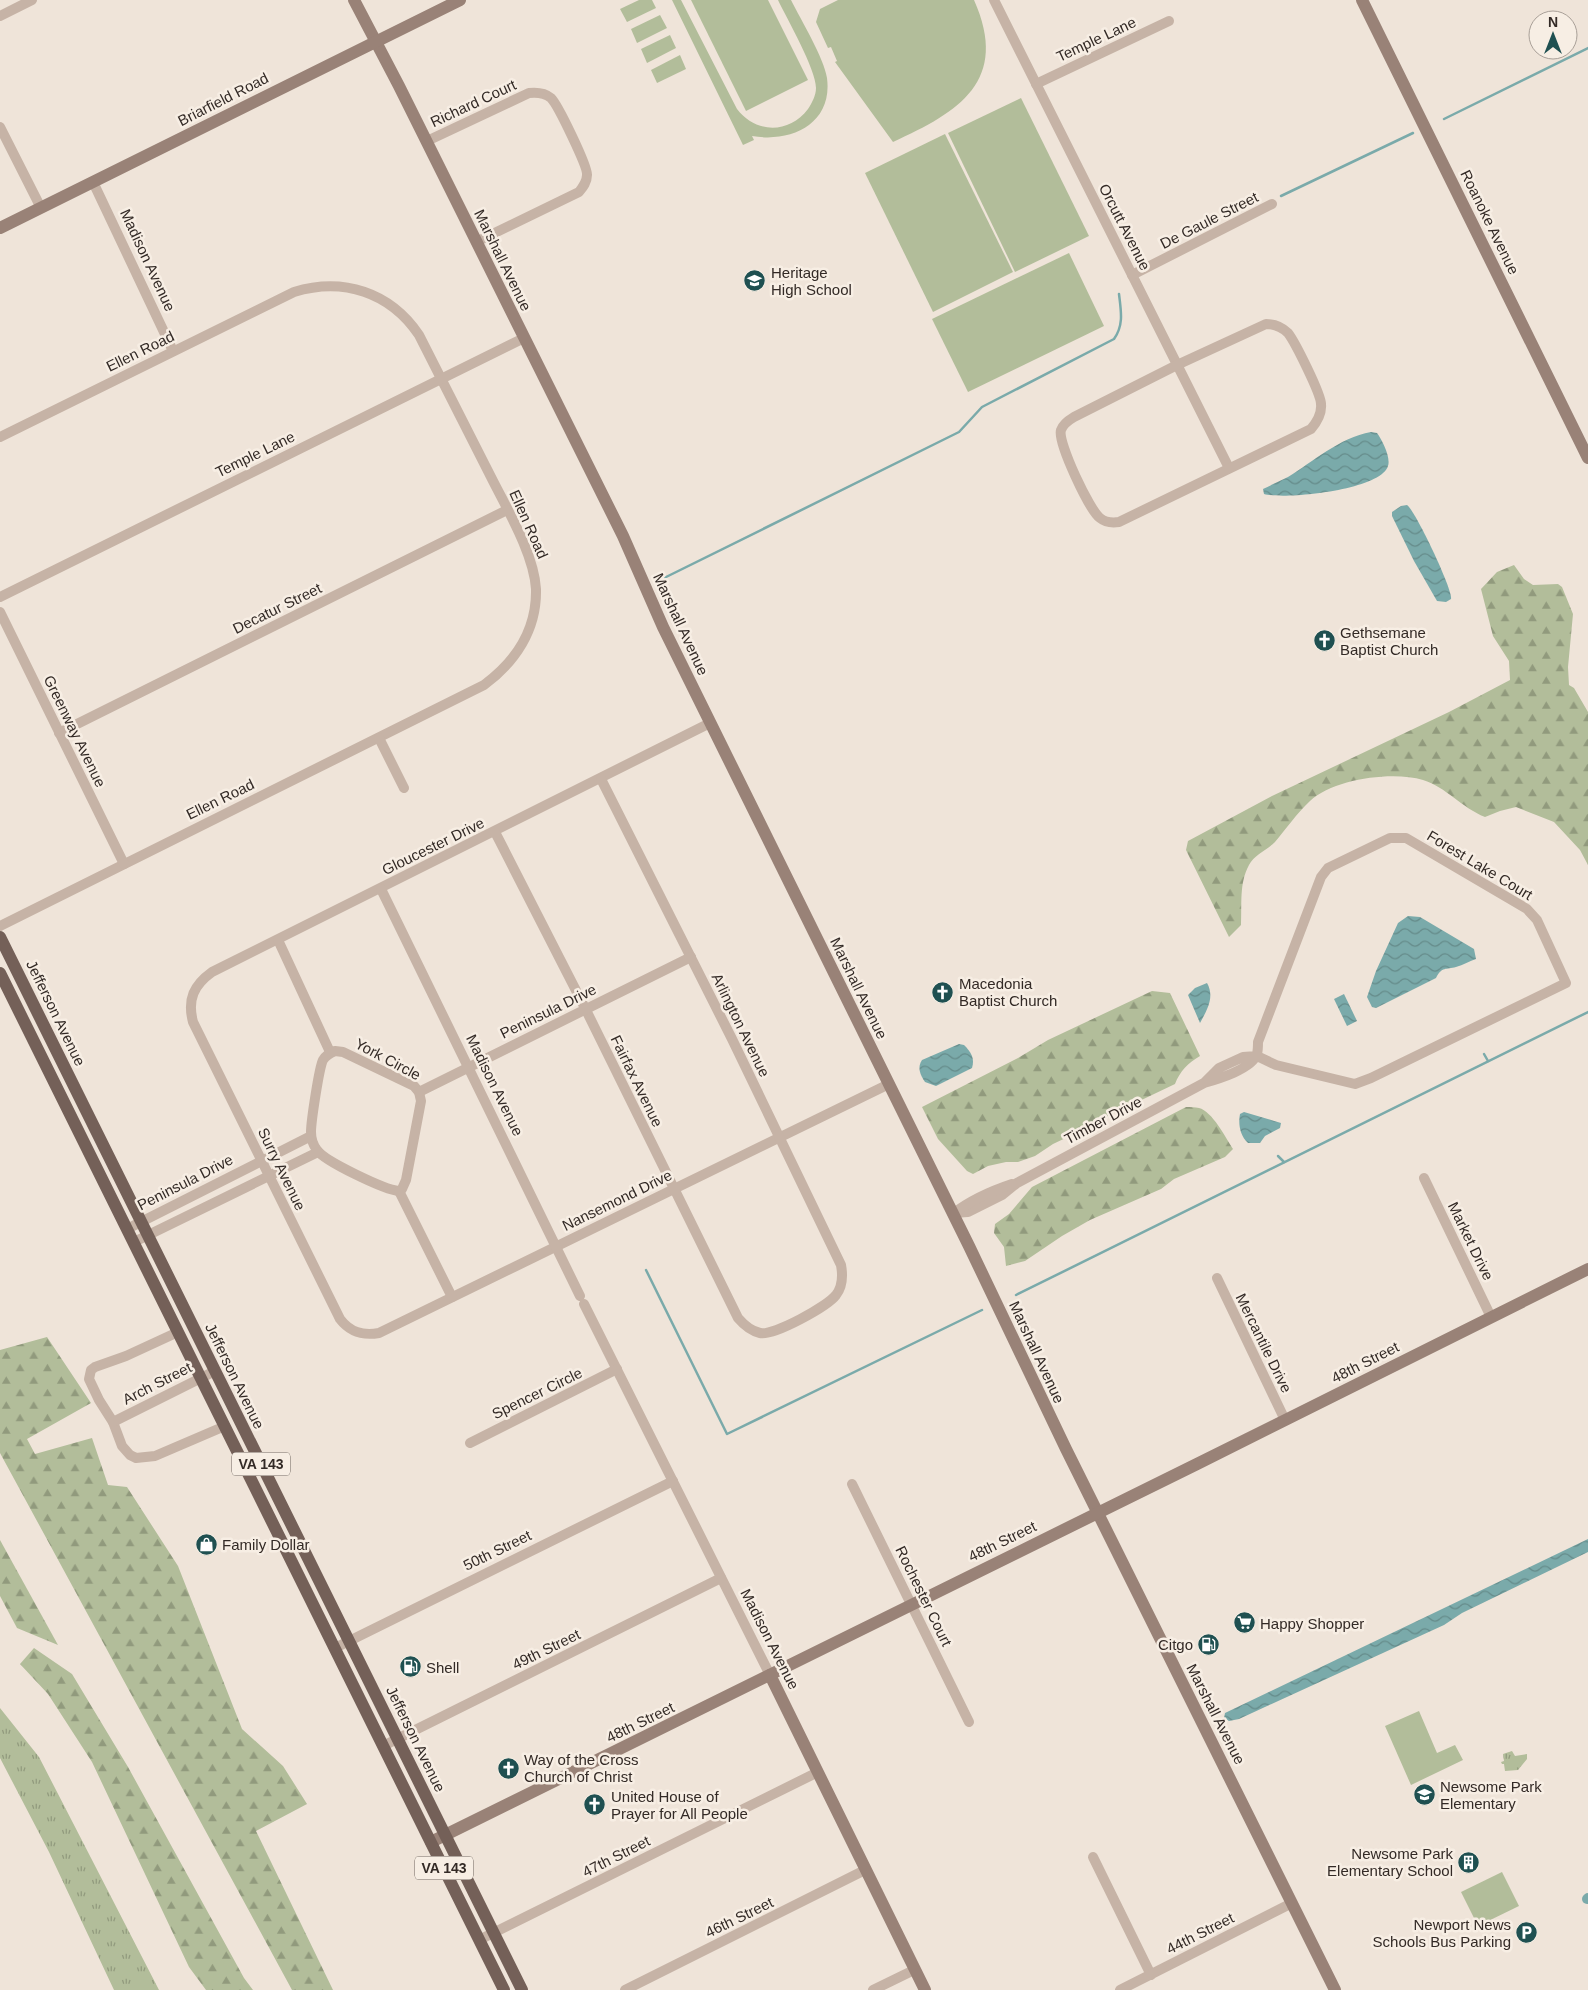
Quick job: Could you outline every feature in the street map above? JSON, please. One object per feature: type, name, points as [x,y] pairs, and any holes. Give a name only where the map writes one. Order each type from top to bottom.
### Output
[{"type":"main road","name":"Jefferson Avenue","points":[[0,937],[522,1990]]},
{"type":"main road","name":"Jefferson Avenue","points":[[0,973],[504,1990]]},
{"type":"street","points":[[0,16],[32,0]]},
{"type":"street","name":"Marshall Avenue","points":[[354,0],[619,529],[663,626],[953,1213],[1025,1367],[1335,1990]]},
{"type":"street","name":"Briarfield Road","points":[[0,228],[460,0]]},
{"type":"street","name":"Orcutt Avenue","points":[[994,0],[1229,468]]},
{"type":"street","name":"Roanoke Avenue","points":[[1362,0],[1588,458]]},
{"type":"street","name":"Temple Lane","points":[[1036,84],[1169,21]]},
{"type":"street","name":"Richard Court","points":[[426,141],[529,93],[543,93],[555,102],[586,168],[586,182],[583,188],[579,192],[476,242]]},
{"type":"street","points":[[0,126],[41,208]]},
{"type":"street","name":"Madison Avenue","points":[[93,182],[173,351]]},
{"type":"street","name":"De Gaule Street","points":[[1132,275],[1272,204]]},
{"type":"street","name":"Ellen Road","points":[[0,437],[294,292],[322,286],[346,287],[370,293],[381,298],[402,314],[419,335],[507,510],[531,564],[535,580],[535,608],[523,644],[510,664],[484,685],[0,926]]},
{"type":"street","points":[[1266,324],[1279,327],[1289,334],[1321,402],[1321,410],[1316,423],[1311,429],[1119,522],[1112,523],[1099,518],[1089,503],[1061,443],[1061,429],[1074,417],[1177,365],[1266,324]]},
{"type":"street","name":"Temple Lane","points":[[0,597],[524,338]]},
{"type":"street","name":"Decatur Street","points":[[59,733],[507,510]]},
{"type":"street","name":"Greenway Avenue","points":[[0,612],[124,864]]},
{"type":"street","name":"Gloucester Drive","points":[[190,1013],[192,995],[204,978],[212,972],[710,723]]},
{"type":"street","points":[[379,738],[404,788]]},
{"type":"street","name":"Arlington Avenue","points":[[601,779],[691,957],[841,1265],[843,1273],[840,1288],[828,1303],[775,1332],[761,1333]]},
{"type":"street","name":"Fairfax Avenue","points":[[495,832],[586,1010],[738,1318],[750,1329],[761,1333]]},
{"type":"street","name":"Forest Lake Court","points":[[1390,838],[1406,838],[1527,909],[1537,920],[1566,983],[1355,1084],[1276,1064],[1256,1056],[1258,1042],[1321,877],[1328,868],[1390,838]]},
{"type":"street","name":"Madison Avenue","points":[[380,889],[925,1990]]},
{"type":"street","name":"York Circle","points":[[278,940],[330,1052]]},
{"type":"street","name":"Peninsula Drive","points":[[419,1092],[691,957]]},
{"type":"street","name":"Surry Avenue","points":[[190,1013],[268,1176],[340,1319],[356,1332]]},
{"type":"street","name":"York Circle","points":[[311,1136],[322,1064],[324,1058],[330,1052],[343,1052],[414,1086],[419,1092],[421,1101],[406,1180],[399,1191]]},
{"type":"street","name":"Timber Drive","points":[[953,1213],[968,1212],[1002,1195],[1017,1183],[1204,1083],[1247,1065],[1256,1056]]},
{"type":"street","name":"Nansemond Drive","points":[[356,1332],[379,1333],[889,1084]]},
{"type":"street","points":[[311,1136],[318,1152],[328,1160],[385,1188],[399,1191],[452,1297]]},
{"type":"street","name":"Peninsula Drive","points":[[127,1228],[311,1136]]},
{"type":"street","name":"Peninsula Drive","points":[[134,1242],[318,1152]]},
{"type":"street","name":"Market Drive","points":[[1424,1178],[1491,1317]]},
{"type":"street","name":"48th Street","points":[[431,1842],[770,1676],[1588,1269]]},
{"type":"street","name":"Mercantile Drive","points":[[1217,1278],[1285,1420]]},
{"type":"street","points":[[178,1332],[91,1370],[90,1379],[98,1400],[114,1422],[122,1446],[130,1455],[136,1458],[155,1456],[225,1426]]},
{"type":"street","name":"Spencer Circle","points":[[470,1443],[617,1369]]},
{"type":"street","name":"Arch Street","points":[[114,1422],[215,1371]]},
{"type":"street","name":"50th Street","points":[[335,1648],[673,1481]]},
{"type":"street","name":"Rochester Court","points":[[852,1484],[969,1722]]},
{"type":"street","name":"49th Street","points":[[383,1746],[721,1578]]},
{"type":"street","name":"47th Street","points":[[479,1940],[818,1772]]},
{"type":"street","points":[[1093,1857],[1151,1975]]},
{"type":"street","name":"46th Street","points":[[625,1990],[865,1870]]},
{"type":"street","name":"44th Street","points":[[1120,1990],[1292,1903]]},
{"type":"street","points":[[873,1990],[914,1970]]},
{"type":"green space","points":[[639,0],[652,0],[656,8],[627,22],[620,9]]},
{"type":"green space","points":[[672,0],[681,0],[737,109],[753,123],[772,128],[782,127],[800,117],[808,109],[816,91],[815,80],[806,57],[778,0],[791,0],[817,50],[827,78],[827,94],[823,107],[816,118],[806,127],[794,133],[767,137],[752,136],[754,140],[743,145]]},
{"type":"green space","points":[[691,0],[768,0],[808,80],[746,111]]},
{"type":"green space","points":[[838,0],[974,0],[984,28],[986,52],[982,73],[972,90],[939,119],[893,142],[835,62],[837,61],[831,47],[828,48],[816,22],[820,9]]},
{"type":"green space","points":[[660,15],[667,28],[637,43],[631,29]]},
{"type":"green space","points":[[670,35],[676,48],[647,63],[641,49]]},
{"type":"green space","points":[[680,55],[686,69],[657,83],[651,70]]},
{"type":"green space","points":[[1021,98],[1089,236],[1015,272],[948,133]]},
{"type":"green space","points":[[945,134],[1013,272],[933,312],[865,173]]},
{"type":"green space","points":[[1069,253],[1104,326],[968,392],[932,319]]},
{"type":"green space","points":[[1514,565],[1524,579],[1533,585],[1558,584],[1562,587],[1573,614],[1568,667],[1569,685],[1574,688],[1588,712],[1588,865],[1580,850],[1554,822],[1516,807],[1485,817],[1439,787],[1423,780],[1396,776],[1348,782],[1320,793],[1310,801],[1275,842],[1251,861],[1242,887],[1241,925],[1229,937],[1186,850],[1188,841],[1272,796],[1449,712],[1510,680],[1509,661],[1493,636],[1481,589],[1497,572]]},
{"type":"green space","points":[[1152,991],[1170,993],[1200,1056],[1185,1068],[1175,1084],[1108,1116],[1093,1130],[1072,1135],[1053,1144],[1035,1156],[1018,1162],[1006,1162],[988,1166],[973,1174],[967,1171],[938,1139],[922,1107],[1018,1058],[1048,1040]]},
{"type":"green space","points":[[1186,1107],[1204,1110],[1214,1119],[1233,1149],[1225,1157],[1174,1179],[1161,1189],[1090,1220],[1025,1261],[1006,1266],[1004,1247],[994,1233],[995,1224],[1009,1214],[1032,1187]]},
{"type":"green space","points":[[47,1337],[91,1403],[27,1439],[35,1454],[92,1438],[108,1485],[127,1487],[178,1566],[242,1729],[283,1766],[307,1804],[256,1831],[333,1990],[292,1990],[0,1453],[0,1350]]},
{"type":"green space","points":[[0,1540],[58,1645],[17,1628],[0,1596]]},
{"type":"green space","points":[[34,1648],[72,1674],[128,1767],[244,1978],[253,1990],[206,1990],[189,1967],[92,1762],[48,1694],[20,1664]]},
{"type":"green space","points":[[0,1708],[39,1757],[159,1990],[114,1990],[49,1852],[0,1758]]},
{"type":"green space","points":[[1419,1711],[1437,1753],[1455,1745],[1463,1760],[1411,1785],[1385,1726]]},
{"type":"green space","points":[[1512,1751],[1515,1756],[1527,1754],[1527,1759],[1518,1770],[1505,1771],[1504,1764],[1501,1762],[1504,1761],[1503,1754]]},
{"type":"green space","points":[[1502,1872],[1519,1906],[1478,1926],[1461,1892]]},
{"type":"water","points":[[1371,432],[1377,433],[1387,453],[1389,462],[1382,474],[1351,487],[1331,491],[1291,496],[1264,494],[1263,489],[1288,477],[1327,451],[1348,439]]},
{"type":"water","points":[[1407,505],[1425,535],[1446,581],[1451,599],[1446,602],[1437,601],[1414,561],[1392,516],[1392,512],[1401,506]]},
{"type":"water","points":[[1408,916],[1420,917],[1474,949],[1476,959],[1453,968],[1444,969],[1436,978],[1376,1008],[1372,1007],[1367,997],[1376,971],[1398,923]]},
{"type":"water","points":[[1207,983],[1210,998],[1200,1023],[1188,995],[1195,988]]},
{"type":"water","points":[[1344,994],[1357,1021],[1347,1026],[1334,999]]},
{"type":"water","points":[[959,1044],[964,1045],[973,1058],[972,1068],[936,1086],[925,1082],[920,1071],[922,1060]]},
{"type":"water","points":[[1244,1112],[1281,1123],[1280,1128],[1265,1136],[1260,1143],[1248,1143],[1241,1133],[1239,1122],[1240,1114]]},
{"type":"water","points":[[1588,1539],[1588,1552],[1462,1613],[1444,1625],[1239,1719],[1229,1721],[1224,1718],[1225,1713]]},
{"type":"waterway","points":[[1444,119],[1588,48]]},
{"type":"waterway","points":[[1281,196],[1413,133]]},
{"type":"waterway","points":[[658,581],[959,432],[982,407],[1114,339],[1121,323],[1119,294]]},
{"type":"waterway","points":[[1016,1295],[1588,1012]]},
{"type":"waterway","points":[[1484,1054],[1488,1061]]},
{"type":"waterway","points":[[1278,1156],[1284,1162]]},
{"type":"waterway","points":[[646,1270],[727,1434],[982,1310]]},
{"type":"place","name":"Heritage High School","points":[[755,281]]},
{"type":"place","name":"Gethsemane Baptist Church","points":[[1324,641]]},
{"type":"place","name":"Macedonia Baptist Church","points":[[943,992]]},
{"type":"place","name":"Family Dollar","points":[[206,1544]]},
{"type":"place","name":"Happy Shopper","points":[[1244,1623]]},
{"type":"place","name":"Citgo","points":[[1209,1644]]},
{"type":"place","name":"Shell","points":[[410,1667]]},
{"type":"place","name":"Way of the Cross Church of Christ","points":[[508,1768]]},
{"type":"place","name":"Newsome Park Elementary","points":[[1424,1795]]},
{"type":"place","name":"United House of Prayer for All People","points":[[595,1805]]},
{"type":"place","name":"Newsome Park Elementary School","points":[[1469,1862]]},
{"type":"place","name":"Newport News Schools Bus Parking","points":[[1527,1933]]}]
